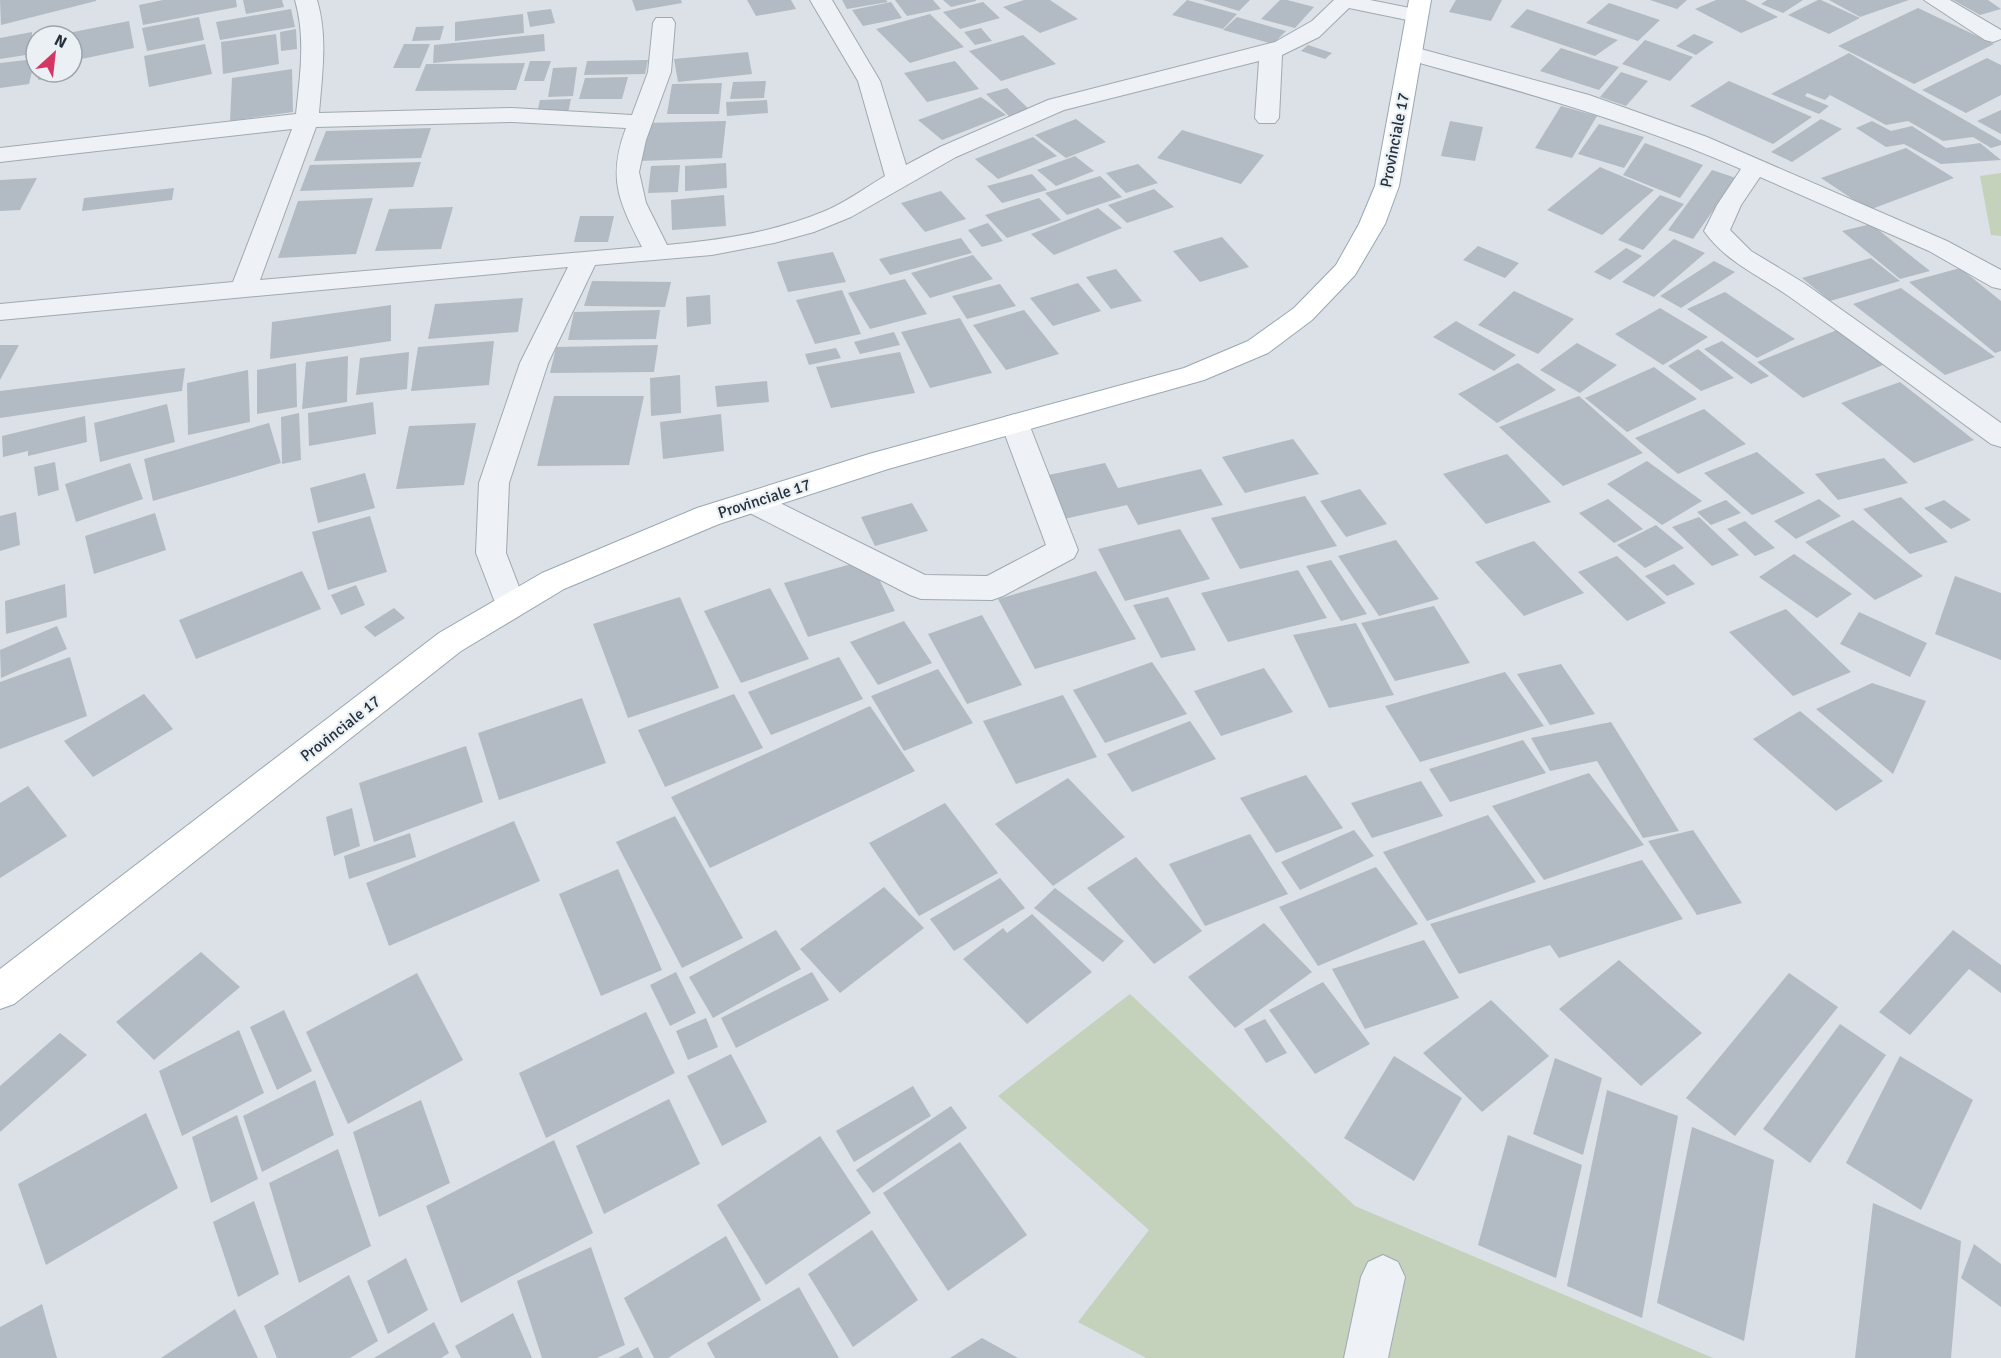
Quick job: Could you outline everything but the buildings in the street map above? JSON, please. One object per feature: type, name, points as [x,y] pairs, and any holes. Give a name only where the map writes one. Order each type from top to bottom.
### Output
[{"type":"main road","name":"Provinciale 17","points":[[0,992],[450,642],[553,581],[708,516],[879,461],[1194,374],[1258,347],[1303,314],[1346,269],[1372,224],[1387,186],[1418,8]]},
{"type":"street","points":[[244,288],[307,120],[313,54],[310,14],[306,0]]},
{"type":"street","points":[[821,0],[869,81],[898,179]]},
{"type":"street","points":[[0,312],[244,288],[586,258],[659,254],[766,239],[835,216],[948,152],[1056,105],[1271,51],[1302,39],[1330,20],[1343,0],[1418,8]]},
{"type":"street","points":[[1935,0],[1993,35]]},
{"type":"street","points":[[659,254],[635,204],[627,172],[640,122],[656,85],[663,49],[664,23]]},
{"type":"street","points":[[1267,118],[1271,51]]},
{"type":"street","points":[[1410,53],[1581,100],[1699,142],[1938,246],[2001,281]]},
{"type":"street","points":[[0,155],[307,120],[512,115],[640,122]]},
{"type":"street","points":[[1755,166],[1729,205],[1717,231],[1742,256],[1795,289],[2001,437]]},
{"type":"street","points":[[510,605],[491,553],[494,483],[534,363],[586,258]]},
{"type":"street","points":[[753,502],[921,587],[992,588],[1063,550],[1015,424]]},
{"type":"street","points":[[1366,1358],[1383,1277]]},
{"type":"green space","points":[[2001,173],[2001,236],[1991,235],[1980,176]]},
{"type":"green space","points":[[1130,994],[1355,1206],[1713,1358],[1146,1358],[1078,1322],[1149,1230],[998,1096]]}]
